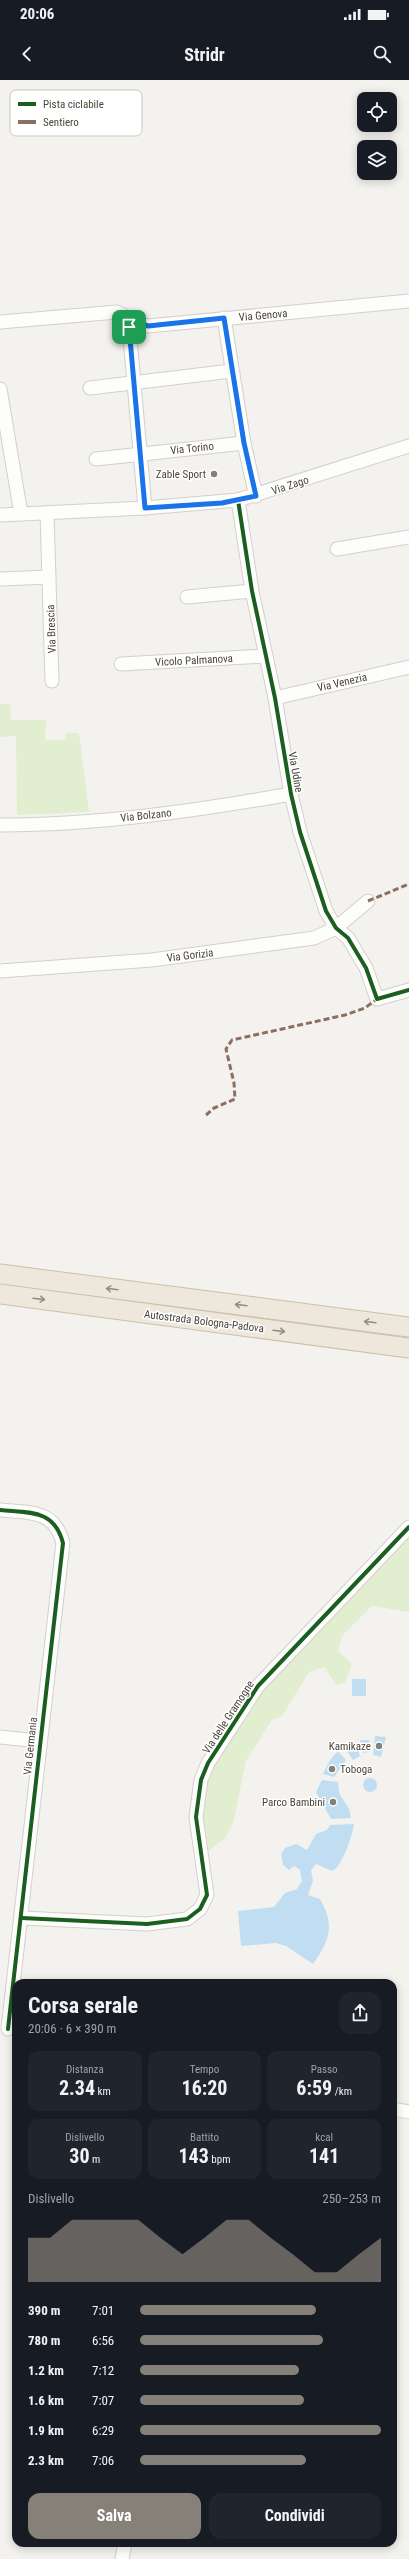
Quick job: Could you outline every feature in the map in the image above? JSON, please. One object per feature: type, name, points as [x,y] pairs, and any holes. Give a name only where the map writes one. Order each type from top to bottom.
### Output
[{"type":"highway","name":"Autostrada Bologna-Padova","points":[[0,1274],[409,1327]]},
{"type":"highway","name":"Autostrada Bologna-Padova","points":[[0,1294],[409,1348]]},
{"type":"street","name":"Via Genova","points":[[0,322],[117,312],[148,326],[409,301]]},
{"type":"street","points":[[224,318],[231,371],[244,443],[256,496]]},
{"type":"street","points":[[132,319],[129,327],[145,508]]},
{"type":"street","points":[[90,388],[231,371]]},
{"type":"street","points":[[0,389],[21,514]]},
{"type":"street","name":"Via Torino","points":[[96,459],[244,443]]},
{"type":"street","name":"Via Zago","points":[[0,515],[145,508],[238,500],[256,496],[409,446]]},
{"type":"street","name":"Via Udine","points":[[238,500],[252,591],[266,656],[291,794],[317,886],[326,911],[336,928],[348,938],[366,968],[377,999],[409,990]]},
{"type":"street","name":"Via Brescia","points":[[47,513],[52,681]]},
{"type":"street","points":[[337,549],[409,537]]},
{"type":"street","points":[[1,579],[49,577]]},
{"type":"street","points":[[187,597],[252,591]]},
{"type":"street","name":"Vicolo Palmanova","points":[[121,664],[266,656]]},
{"type":"street","name":"Via Venezia","points":[[274,698],[409,667]]},
{"type":"street","name":"Via Bolzano","points":[[0,825],[75,822],[228,805],[291,794]]},
{"type":"street","name":"Via Gorizia","points":[[0,971],[152,960],[314,938],[336,928],[368,901]]},
{"type":"street","name":"Via Germania","points":[[0,1510],[45,1516],[58,1528],[63,1543],[39,1741],[22,1918],[14,1979]]},
{"type":"street","name":"Via delle Gramogne","points":[[22,1918],[147,1924],[186,1919],[200,1909],[207,1895],[196,1817],[201,1780],[208,1763],[238,1714],[263,1680],[409,1527]]},
{"type":"street","points":[[0,1737],[39,1741]]},
{"type":"street","name":"Via Germania","points":[[8,2030],[12,1998]]},
{"type":"street","points":[[397,2110],[409,2112]]},
{"type":"street","points":[[122,2559],[125,2547]]},
{"type":"green space","points":[[0,704],[10,704],[11,720],[46,720],[45,740],[65,740],[67,733],[79,733],[89,812],[17,815],[16,736],[0,737]]},
{"type":"green space","points":[[409,1530],[409,1612],[372,1606],[342,1636],[338,1651],[352,1664],[345,1683],[336,1685],[325,1667],[309,1672],[282,1716],[272,1720],[246,1761],[233,1823],[225,1838],[206,1853],[200,1816],[204,1782],[259,1686]]},
{"type":"water","points":[[352,1679],[366,1679],[366,1696],[352,1696]]},
{"type":"water","name":"Kamikaze","points":[[375,1736],[386,1737],[381,1757],[373,1755]]},
{"type":"water","points":[[360,1740],[369,1740],[369,1752],[363,1753]]},
{"type":"water","points":[[356,1742],[360,1756],[353,1760],[345,1748]]},
{"type":"water","name":"Toboga","points":[[338,1751],[346,1760],[334,1777],[323,1774],[330,1760]]},
{"type":"water","points":[[367,1778],[373,1778],[377,1782],[377,1788],[373,1792],[367,1792],[363,1788],[363,1782]]},
{"type":"water","name":"Parco Bambini","points":[[322,1780],[338,1782],[339,1793],[349,1809],[351,1818],[331,1819],[316,1792]]},
{"type":"water","points":[[354,1824],[343,1858],[335,1869],[332,1871],[316,1864],[311,1870],[313,1881],[308,1895],[320,1899],[328,1916],[329,1924],[327,1940],[313,1964],[286,1946],[276,1943],[241,1946],[238,1911],[274,1907],[285,1893],[297,1889],[302,1881],[300,1870],[294,1866],[289,1870],[283,1865],[281,1854],[285,1848],[296,1844],[307,1850],[316,1834],[327,1830],[330,1825]]},
{"type":"marked path","points":[[368,901],[409,884]]},
{"type":"marked path","points":[[206,1115],[214,1108],[235,1099],[234,1083],[226,1049],[232,1040],[345,1015],[365,1008],[377,999]]},
{"type":"cycle path","points":[[238,500],[252,591],[275,698],[291,794],[300,832],[326,911],[336,928],[348,938],[366,968],[377,999],[409,990]]},
{"type":"cycle path","points":[[0,1510],[31,1513],[47,1518],[54,1524],[63,1543],[14,1979]]},
{"type":"cycle path","points":[[22,1918],[147,1924],[187,1919],[200,1909],[207,1895],[196,1817],[201,1780],[208,1763],[258,1686],[409,1527]]},
{"type":"cycle path","points":[[8,2029],[12,1994]]},
{"type":"place","name":"Zable Sport","points":[[214,474]]},
{"type":"place","name":"Kamikaze","points":[[379,1746]]},
{"type":"place","name":"Toboga","points":[[332,1769]]},
{"type":"place","name":"Parco Bambini","points":[[333,1802]]},
{"type":"route","points":[[224,318],[231,371],[244,443],[256,496],[222,503],[145,508],[129,327],[132,319],[139,324],[148,326],[224,318]]}]
